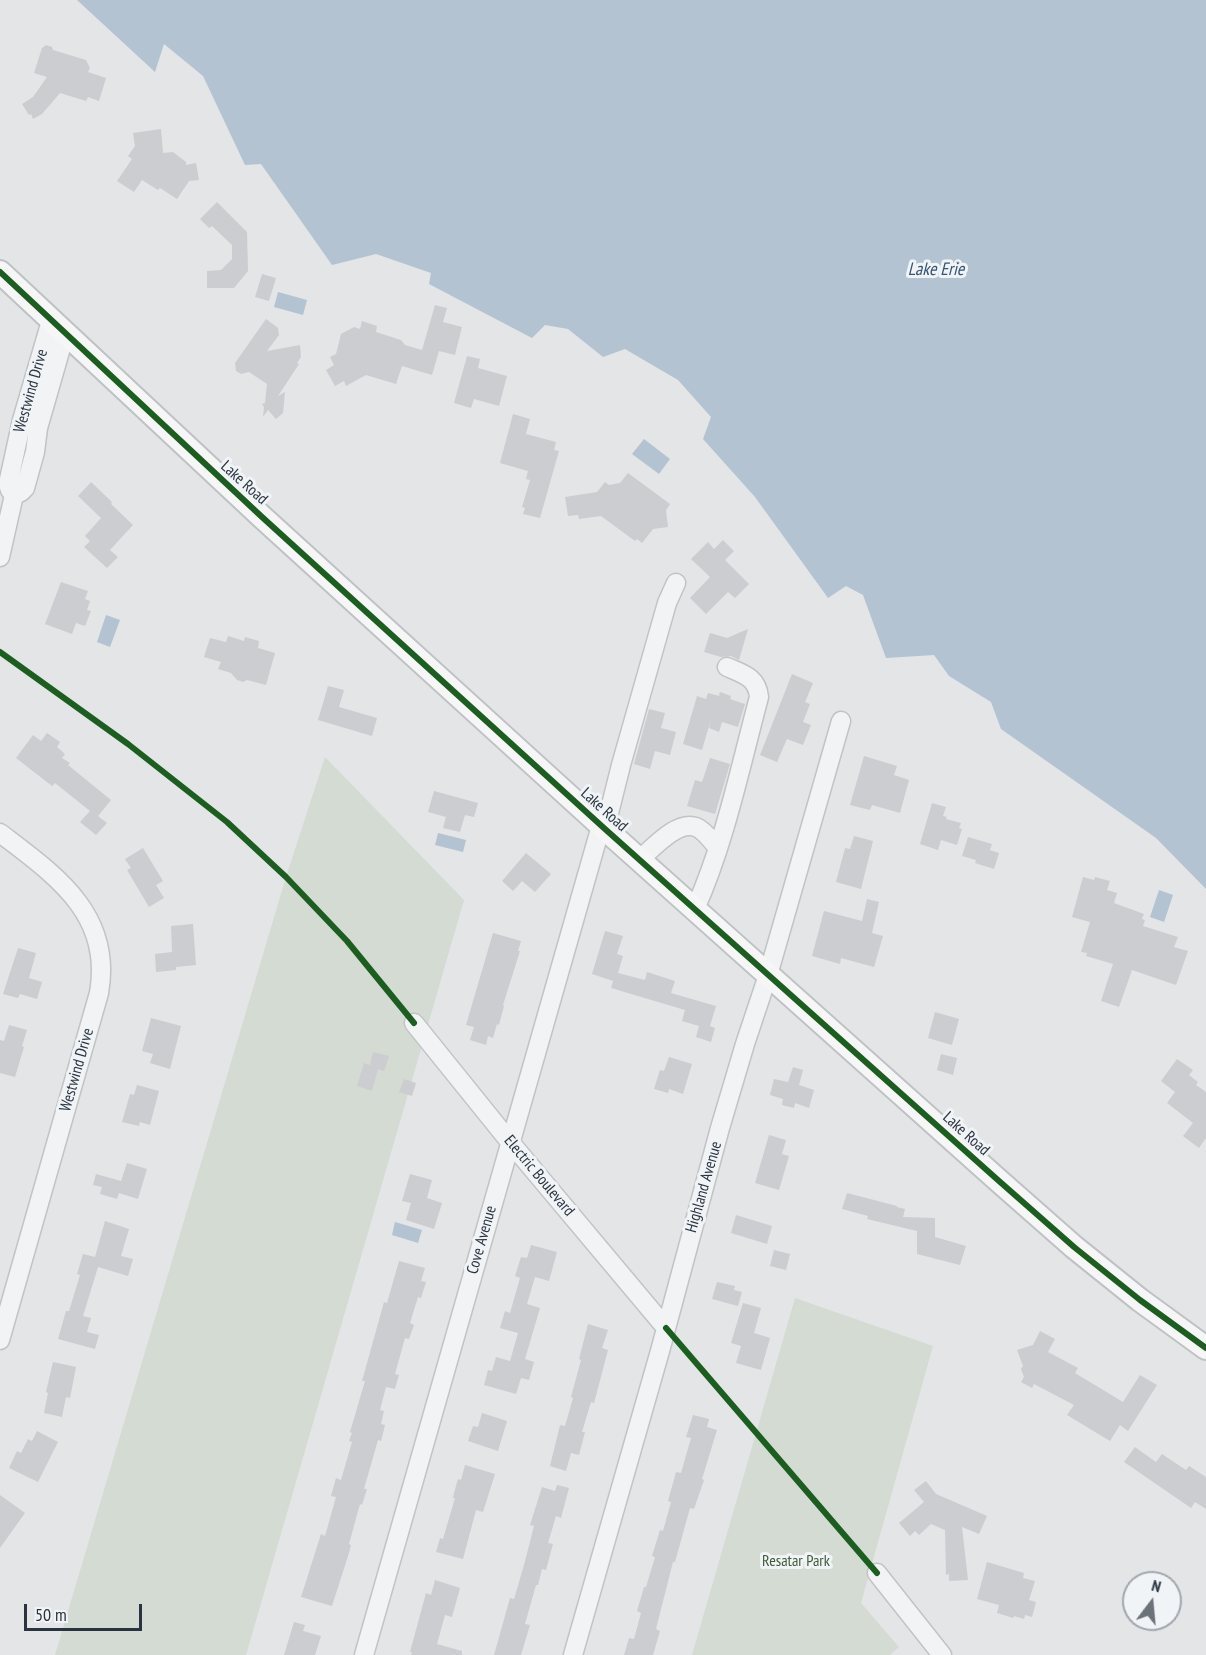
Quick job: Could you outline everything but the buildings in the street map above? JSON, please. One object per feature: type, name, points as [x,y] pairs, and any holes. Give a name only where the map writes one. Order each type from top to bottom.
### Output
[{"type":"main road","name":"Lake Road","points":[[0,272],[204,465],[603,828],[1050,1227],[1140,1300],[1206,1348]]},
{"type":"street","name":"Westwind Drive","points":[[0,557],[14,495],[25,488],[35,452],[58,327]]},
{"type":"street","name":"Cove Avenue","points":[[364,1655],[510,1142],[667,603],[676,583]]},
{"type":"street","points":[[695,909],[705,888],[759,697],[758,687],[748,676],[727,667]]},
{"type":"street","name":"Highland Avenue","points":[[573,1655],[728,1100],[768,975],[841,721]]},
{"type":"street","points":[[639,860],[672,832],[687,825],[699,827],[717,847]]},
{"type":"street","name":"Westwind Drive","points":[[0,833],[60,880],[74,897],[93,928],[101,973],[99,993],[0,1340]]},
{"type":"street","name":"Electric Boulevard","points":[[414,1023],[666,1328]]},
{"type":"street","points":[[877,1573],[942,1655]]},
{"type":"green space","points":[[325,757],[464,900],[246,1655],[55,1655],[286,877]]},
{"type":"green space","name":"Resatar Park","points":[[795,1298],[933,1346],[861,1603],[899,1647],[890,1655],[692,1655]]},
{"type":"water","name":"Lake Erie","points":[[77,0],[1206,0],[1206,889],[1156,838],[1001,729],[991,702],[949,676],[934,655],[886,658],[863,595],[846,586],[828,598],[755,497],[703,439],[711,417],[678,380],[625,349],[603,357],[568,329],[545,325],[532,338],[429,284],[431,273],[376,254],[332,265],[261,164],[245,165],[203,76],[164,44],[155,72]]},
{"type":"water","points":[[278,292],[307,300],[303,315],[274,307]]},
{"type":"water","points":[[644,439],[670,459],[659,474],[632,454]]},
{"type":"water","points":[[106,615],[120,620],[110,647],[97,642]]},
{"type":"water","points":[[438,833],[466,840],[463,852],[435,845]]},
{"type":"water","points":[[1159,890],[1173,895],[1164,922],[1150,917]]},
{"type":"water","points":[[395,1222],[422,1230],[418,1243],[392,1235]]},
{"type":"cycle path","points":[[0,272],[262,517],[605,829],[999,1181],[1074,1247],[1140,1300],[1206,1348]]},
{"type":"cycle path","points":[[0,652],[128,744],[227,822],[286,877],[347,941],[414,1023]]},
{"type":"cycle path","points":[[666,1328],[877,1573]]}]
